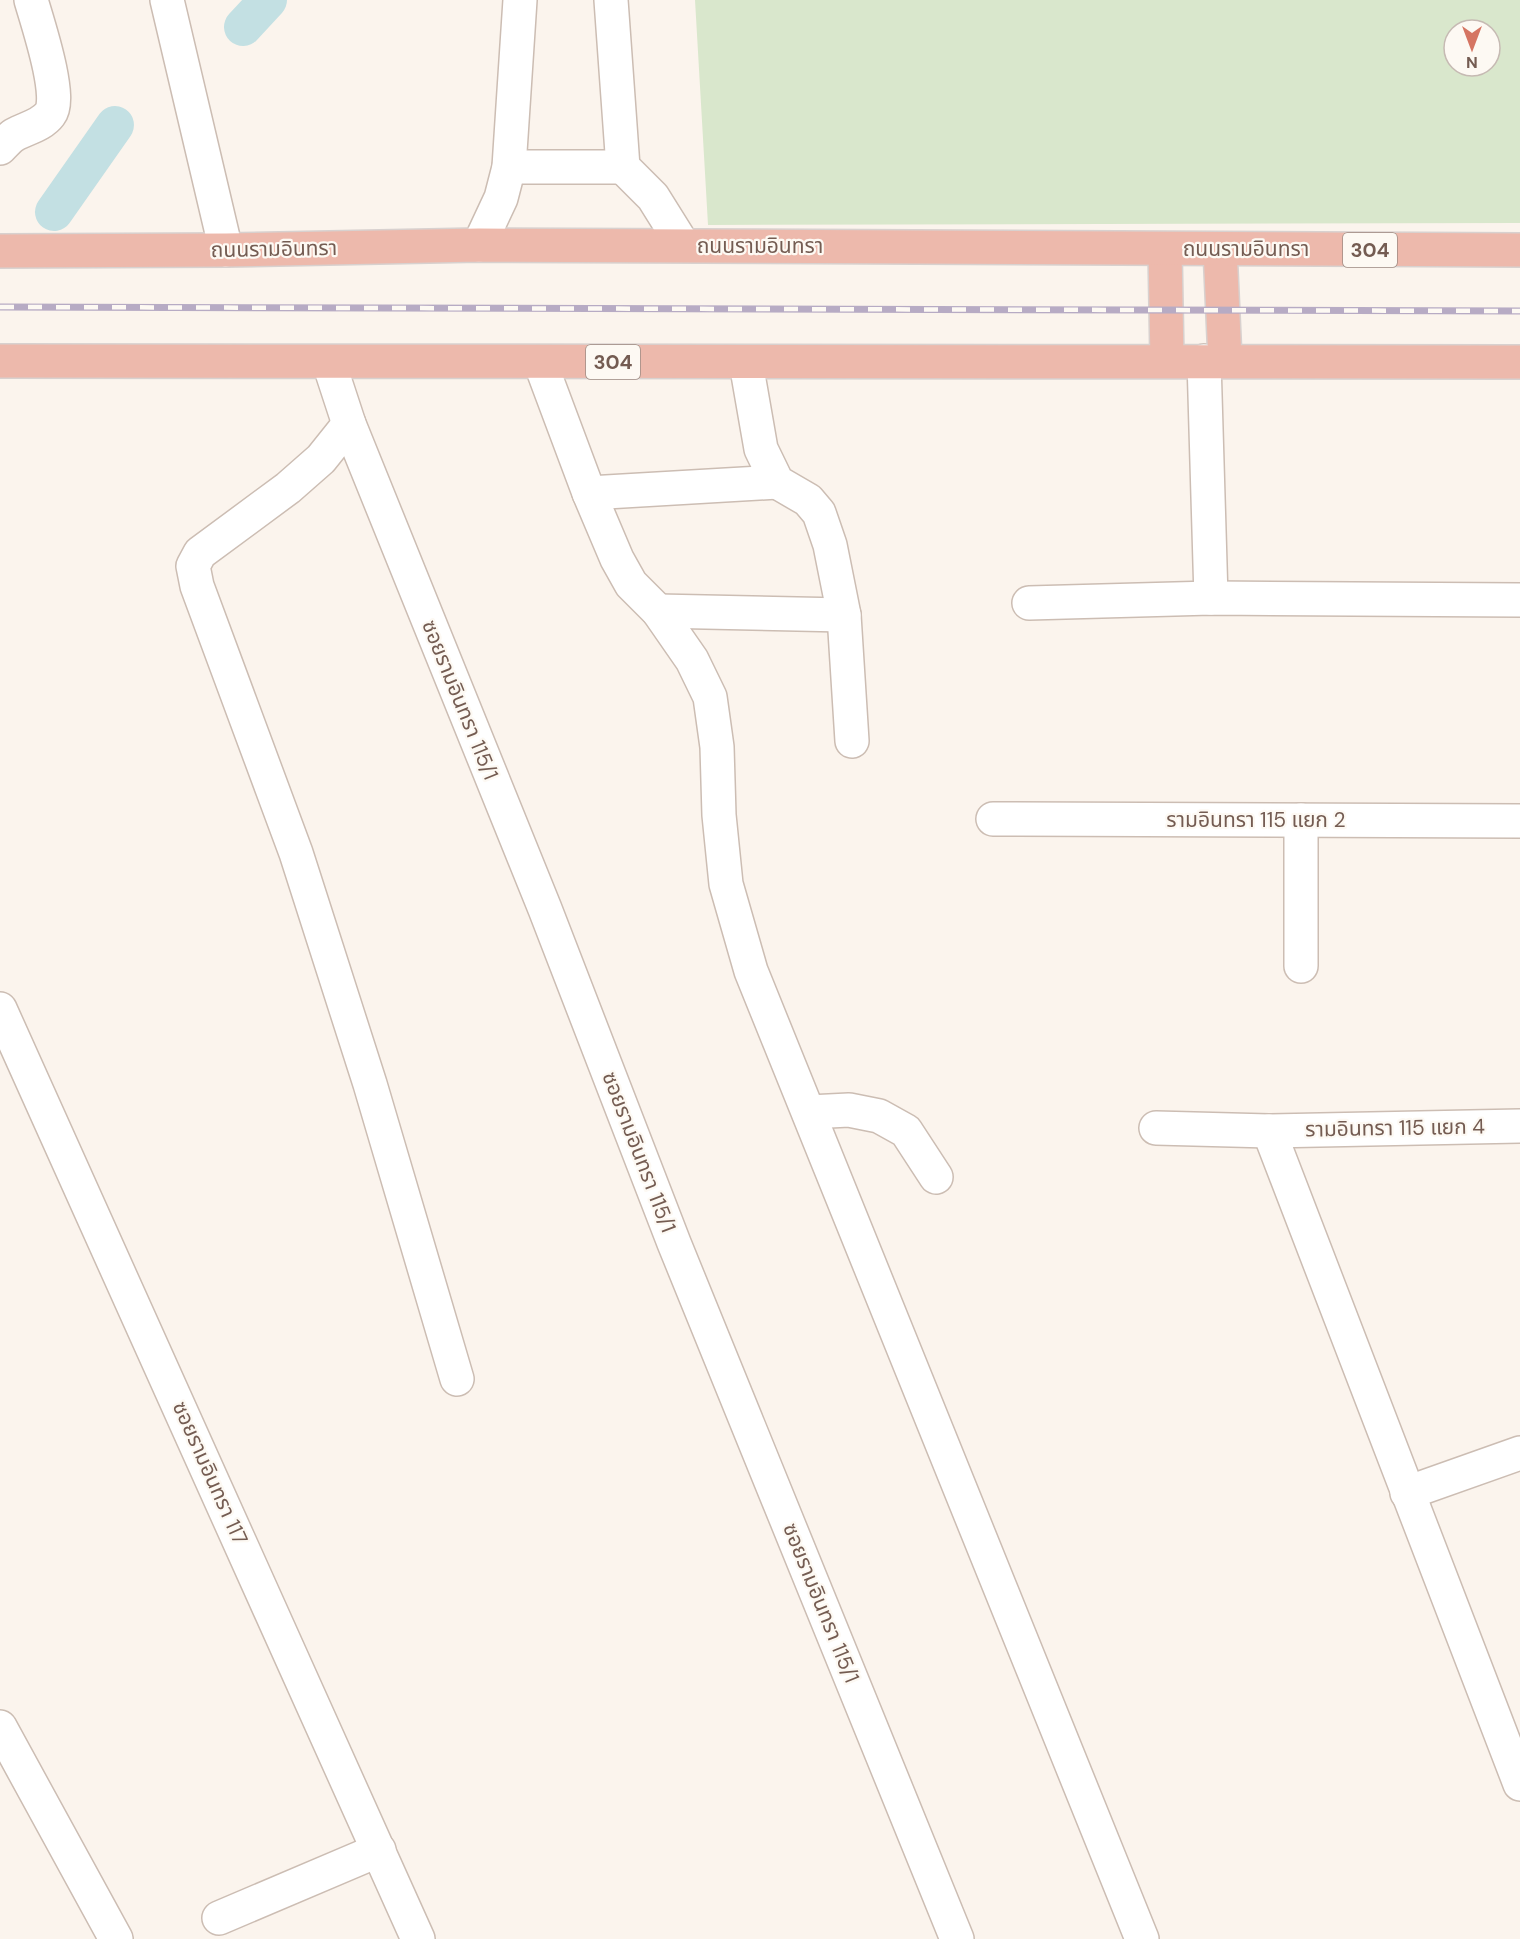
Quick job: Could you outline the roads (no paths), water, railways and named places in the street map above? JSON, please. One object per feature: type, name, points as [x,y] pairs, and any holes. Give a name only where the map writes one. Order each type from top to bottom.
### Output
[{"type":"highway","name":"ถนนรามอินทรา","points":[[0,251],[226,250],[479,245],[1520,250]]},
{"type":"highway","points":[[1214,361],[1220,249]]},
{"type":"highway","points":[[1165,250],[1167,360]]},
{"type":"highway","name":"304","points":[[0,361],[1520,362]]},
{"type":"street","points":[[0,148],[12,136],[36,126],[51,113],[55,100],[51,75],[31,0]]},
{"type":"street","points":[[167,0],[226,250]]},
{"type":"street","points":[[479,245],[501,198],[509,167],[520,0]]},
{"type":"street","points":[[611,0],[624,167],[653,197],[683,245]]},
{"type":"street","points":[[509,167],[624,167]]},
{"type":"street","points":[[1211,598],[1214,361]]},
{"type":"street","points":[[540,362],[589,493],[617,560],[631,584],[658,611],[692,660],[710,698],[717,747],[719,815],[726,884],[752,971],[1142,1939]]},
{"type":"street","name":"ซอยรามอินทรา 115/1","points":[[329,363],[349,424],[545,909],[674,1243],[957,1939]]},
{"type":"street","points":[[746,363],[761,449],[777,482]]},
{"type":"street","points":[[349,424],[321,459],[288,488],[200,553],[193,566],[197,586],[296,853],[370,1084],[457,1379]]},
{"type":"street","points":[[589,493],[777,482],[808,500],[819,513],[830,545],[843,615],[852,741]]},
{"type":"street","points":[[1029,603],[1211,598],[1520,600]]},
{"type":"street","points":[[658,611],[843,615]]},
{"type":"street","name":"รามอินทรา 115 แยก 2","points":[[993,819],[1520,821]]},
{"type":"street","points":[[1302,820],[1302,966]]},
{"type":"street","name":"ซอยรามอินทรา 117","points":[[0,1008],[418,1939]]},
{"type":"street","points":[[809,1112],[849,1110],[879,1116],[906,1131],[936,1177]]},
{"type":"street","name":"รามอินทรา 115 แยก 4","points":[[1156,1128],[1269,1131],[1520,1126]]},
{"type":"street","points":[[1269,1131],[1520,1784]]},
{"type":"street","points":[[1407,1493],[1520,1453]]},
{"type":"street","points":[[0,1727],[116,1939]]},
{"type":"street","points":[[219,1918],[379,1850]]},
{"type":"waterway","points":[[243,27],[268,0]]},
{"type":"waterway","points":[[54,212],[115,125]]},
{"type":"railway","points":[[0,307],[1520,311]]}]
